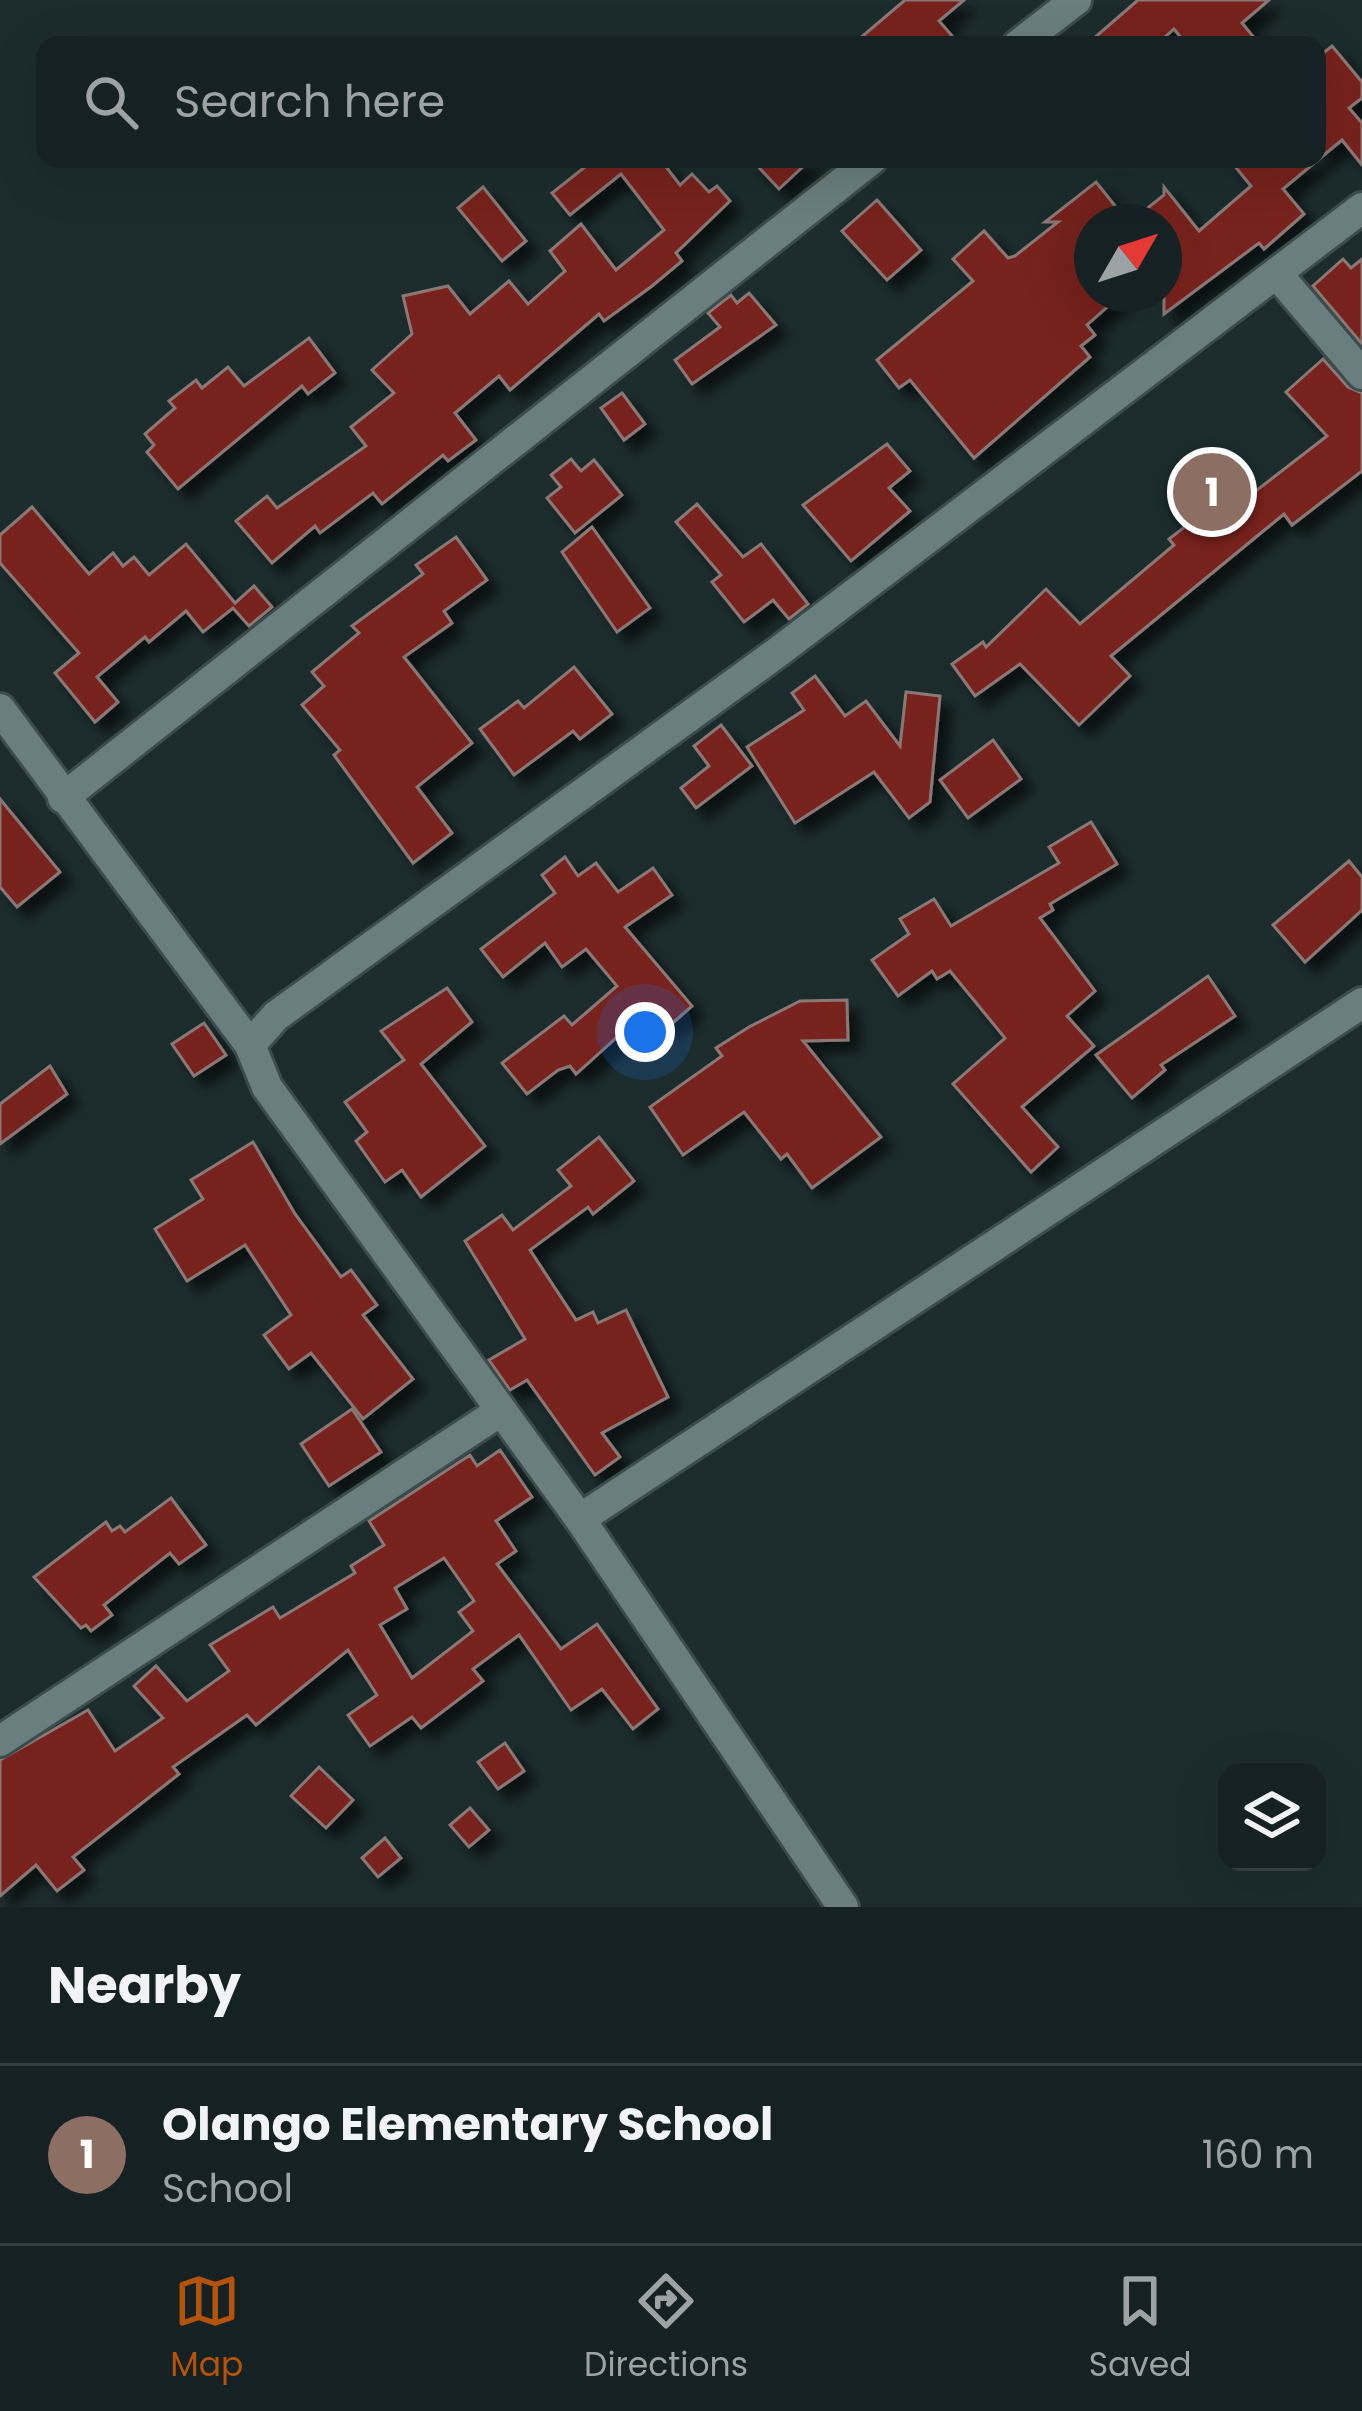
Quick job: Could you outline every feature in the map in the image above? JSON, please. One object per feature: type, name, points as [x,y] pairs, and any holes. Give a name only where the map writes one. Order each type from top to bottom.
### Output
[{"type":"street","points":[[1030,36],[1076,0]]},
{"type":"street","points":[[63,798],[861,168]]},
{"type":"street","points":[[250,1045],[276,1016],[778,652],[1362,208]]},
{"type":"street","points":[[1277,274],[1362,374]]},
{"type":"street","points":[[0,709],[250,1045],[267,1088],[580,1519],[843,1907]]},
{"type":"street","points":[[580,1519],[1362,1003]]},
{"type":"street","points":[[0,1741],[499,1412]]},
{"type":"building","points":[[905,0],[964,0],[939,21],[952,36],[863,36]]},
{"type":"building","points":[[1138,0],[1269,0],[1242,23],[1253,36],[1180,36],[1174,29],[1166,36],[1096,36]]},
{"type":"building","points":[[1332,46],[1362,82],[1362,98],[1349,108],[1362,123],[1362,165],[1342,140],[1326,153],[1326,51]]},
{"type":"building","points":[[584,168],[667,168],[680,185],[692,174],[709,192],[717,186],[730,201],[676,253],[682,261],[652,286],[604,321],[599,314],[510,390],[499,376],[455,413],[476,440],[448,461],[443,455],[382,504],[373,493],[320,533],[315,526],[272,563],[236,521],[267,496],[277,508],[366,446],[351,427],[394,393],[372,370],[412,334],[403,296],[448,286],[470,314],[509,281],[528,304],[565,271],[550,251],[581,224],[616,270],[664,230],[621,174],[570,215],[552,193]]},
{"type":"building","points":[[759,168],[801,168],[779,189]]},
{"type":"building","points":[[1236,168],[1308,168],[1283,189],[1304,214],[1264,249],[1259,243],[1182,301],[1182,210],[1199,231],[1251,186]]},
{"type":"building","points":[[1096,182],[1114,204],[1074,204],[1074,312],[1102,312],[1087,325],[1095,335],[1081,346],[1090,357],[974,458],[910,380],[899,388],[877,360],[973,281],[953,259],[984,231],[1008,258],[1058,222],[1045,222]]},
{"type":"building","points":[[483,187],[526,241],[502,261],[458,208]]},
{"type":"building","points":[[1164,187],[1178,204],[1153,204],[1164,195]]},
{"type":"building","points":[[877,200],[921,250],[887,280],[842,231]]},
{"type":"building","points":[[1343,259],[1351,268],[1362,259],[1362,344],[1313,286]]},
{"type":"building","points":[[749,293],[776,325],[692,384],[675,360],[720,327],[708,313],[731,295],[737,303]]},
{"type":"building","points":[[309,338],[335,373],[308,394],[302,386],[178,489],[147,452],[154,445],[145,434],[175,408],[169,401],[196,380],[202,388],[228,367],[244,386]]},
{"type":"building","points":[[1323,359],[1348,387],[1362,393],[1362,471],[1292,525],[1284,514],[1111,656],[1130,676],[1079,725],[1020,664],[975,696],[952,664],[983,642],[986,647],[1046,589],[1080,624],[1174,545],[1169,539],[1239,485],[1248,497],[1327,436],[1286,392]]},
{"type":"building","points":[[622,393],[645,424],[624,440],[601,408]]},
{"type":"building","points":[[887,444],[910,471],[889,488],[910,511],[851,561],[803,505]]},
{"type":"building","points":[[571,459],[581,471],[594,460],[622,495],[575,533],[547,498],[561,487],[551,475]]},
{"type":"building","points":[[697,504],[743,557],[761,544],[808,604],[789,619],[773,600],[744,622],[712,582],[721,575],[676,522]]},
{"type":"building","points":[[32,507],[89,574],[113,553],[123,566],[134,557],[149,575],[186,544],[235,603],[254,586],[272,607],[249,626],[233,608],[203,632],[186,611],[149,642],[145,637],[97,677],[118,702],[95,722],[55,673],[79,653],[0,563],[0,535]]},
{"type":"building","points":[[592,527],[650,608],[617,632],[562,552]]},
{"type":"building","points":[[456,537],[487,580],[444,611],[452,623],[404,657],[472,743],[417,787],[452,833],[413,863],[334,755],[340,750],[302,705],[324,686],[312,672],[359,633],[352,626],[423,574],[416,565]]},
{"type":"building","points":[[574,667],[612,714],[580,739],[573,731],[514,775],[480,729],[518,701],[524,708]]},
{"type":"building","points":[[815,676],[845,716],[866,701],[900,746],[906,692],[940,696],[930,802],[909,818],[874,772],[795,823],[747,747],[804,710],[792,693]]},
{"type":"building","points":[[721,725],[752,766],[696,808],[681,788],[709,766],[694,746]]},
{"type":"building","points":[[993,740],[1021,779],[968,818],[940,780]]},
{"type":"building","points":[[0,799],[60,872],[17,907],[0,887]]},
{"type":"building","points":[[1091,822],[1117,864],[1050,904],[1053,910],[1040,918],[1095,991],[1067,1016],[1094,1046],[1022,1107],[1058,1147],[1031,1172],[953,1084],[1005,1038],[950,971],[937,979],[932,971],[898,996],[872,960],[909,934],[900,919],[934,899],[951,926],[1059,863],[1049,847]]},
{"type":"building","points":[[565,857],[578,876],[596,863],[618,892],[653,868],[672,895],[625,927],[692,1006],[667,1028],[656,1014],[622,1044],[616,1038],[576,1074],[570,1066],[558,1070],[527,1094],[502,1063],[564,1016],[572,1025],[617,986],[586,949],[562,967],[545,943],[503,977],[481,949],[555,893],[542,875]]},
{"type":"building","points":[[1349,861],[1362,877],[1362,910],[1305,962],[1273,925]]},
{"type":"building","points":[[1208,976],[1235,1016],[1161,1065],[1165,1070],[1132,1098],[1096,1055]]},
{"type":"building","points":[[447,988],[472,1022],[421,1064],[485,1146],[421,1197],[402,1170],[385,1182],[356,1141],[367,1132],[345,1102],[404,1060],[381,1031]]},
{"type":"building","points":[[847,1000],[848,1040],[803,1041],[881,1137],[812,1188],[787,1154],[781,1159],[744,1112],[683,1155],[650,1107],[722,1056],[716,1048],[749,1027],[800,1001]]},
{"type":"building","points":[[204,1023],[226,1055],[194,1076],[172,1044]]},
{"type":"building","points":[[50,1066],[67,1094],[0,1144],[0,1104]]},
{"type":"building","points":[[599,1137],[634,1181],[593,1214],[588,1207],[530,1250],[576,1320],[593,1312],[598,1323],[626,1310],[668,1397],[602,1433],[620,1457],[595,1475],[527,1380],[510,1390],[489,1360],[525,1339],[465,1241],[502,1215],[513,1230],[571,1186],[558,1170]]},
{"type":"building","points":[[253,1142],[295,1214],[341,1277],[351,1270],[377,1305],[363,1315],[413,1379],[363,1419],[311,1353],[289,1369],[264,1335],[291,1315],[245,1245],[187,1281],[155,1229],[203,1199],[191,1180]]},
{"type":"building","points":[[352,1409],[381,1452],[329,1486],[301,1444]]},
{"type":"building","points":[[500,1450],[532,1497],[496,1521],[516,1551],[497,1564],[561,1649],[597,1624],[658,1709],[633,1729],[602,1689],[571,1710],[519,1635],[473,1669],[483,1681],[421,1728],[412,1717],[370,1746],[348,1715],[377,1695],[348,1650],[256,1725],[247,1715],[173,1767],[179,1774],[73,1857],[84,1870],[57,1891],[36,1865],[0,1896],[0,1760],[88,1710],[115,1751],[163,1718],[134,1686],[156,1666],[187,1701],[229,1671],[210,1645],[273,1607],[280,1618],[355,1573],[351,1566],[384,1545],[369,1521],[470,1455],[477,1466]],"holes":[[[444,1558],[474,1601],[459,1612],[473,1631],[412,1678],[380,1625],[407,1609],[395,1588]]]},
{"type":"building","points":[[171,1498],[206,1545],[179,1564],[170,1553],[104,1605],[112,1615],[91,1631],[86,1625],[81,1628],[34,1577],[106,1522],[112,1531],[120,1526],[125,1532]]},
{"type":"building","points":[[505,1743],[524,1771],[498,1789],[478,1762]]},
{"type":"building","points":[[319,1767],[353,1800],[326,1828],[291,1796]]},
{"type":"building","points":[[470,1808],[489,1830],[469,1847],[450,1825]]},
{"type":"building","points":[[385,1838],[401,1858],[378,1877],[362,1858]]},
{"type":"place","name":"Olango Elementary School","points":[[1212,492]]}]
